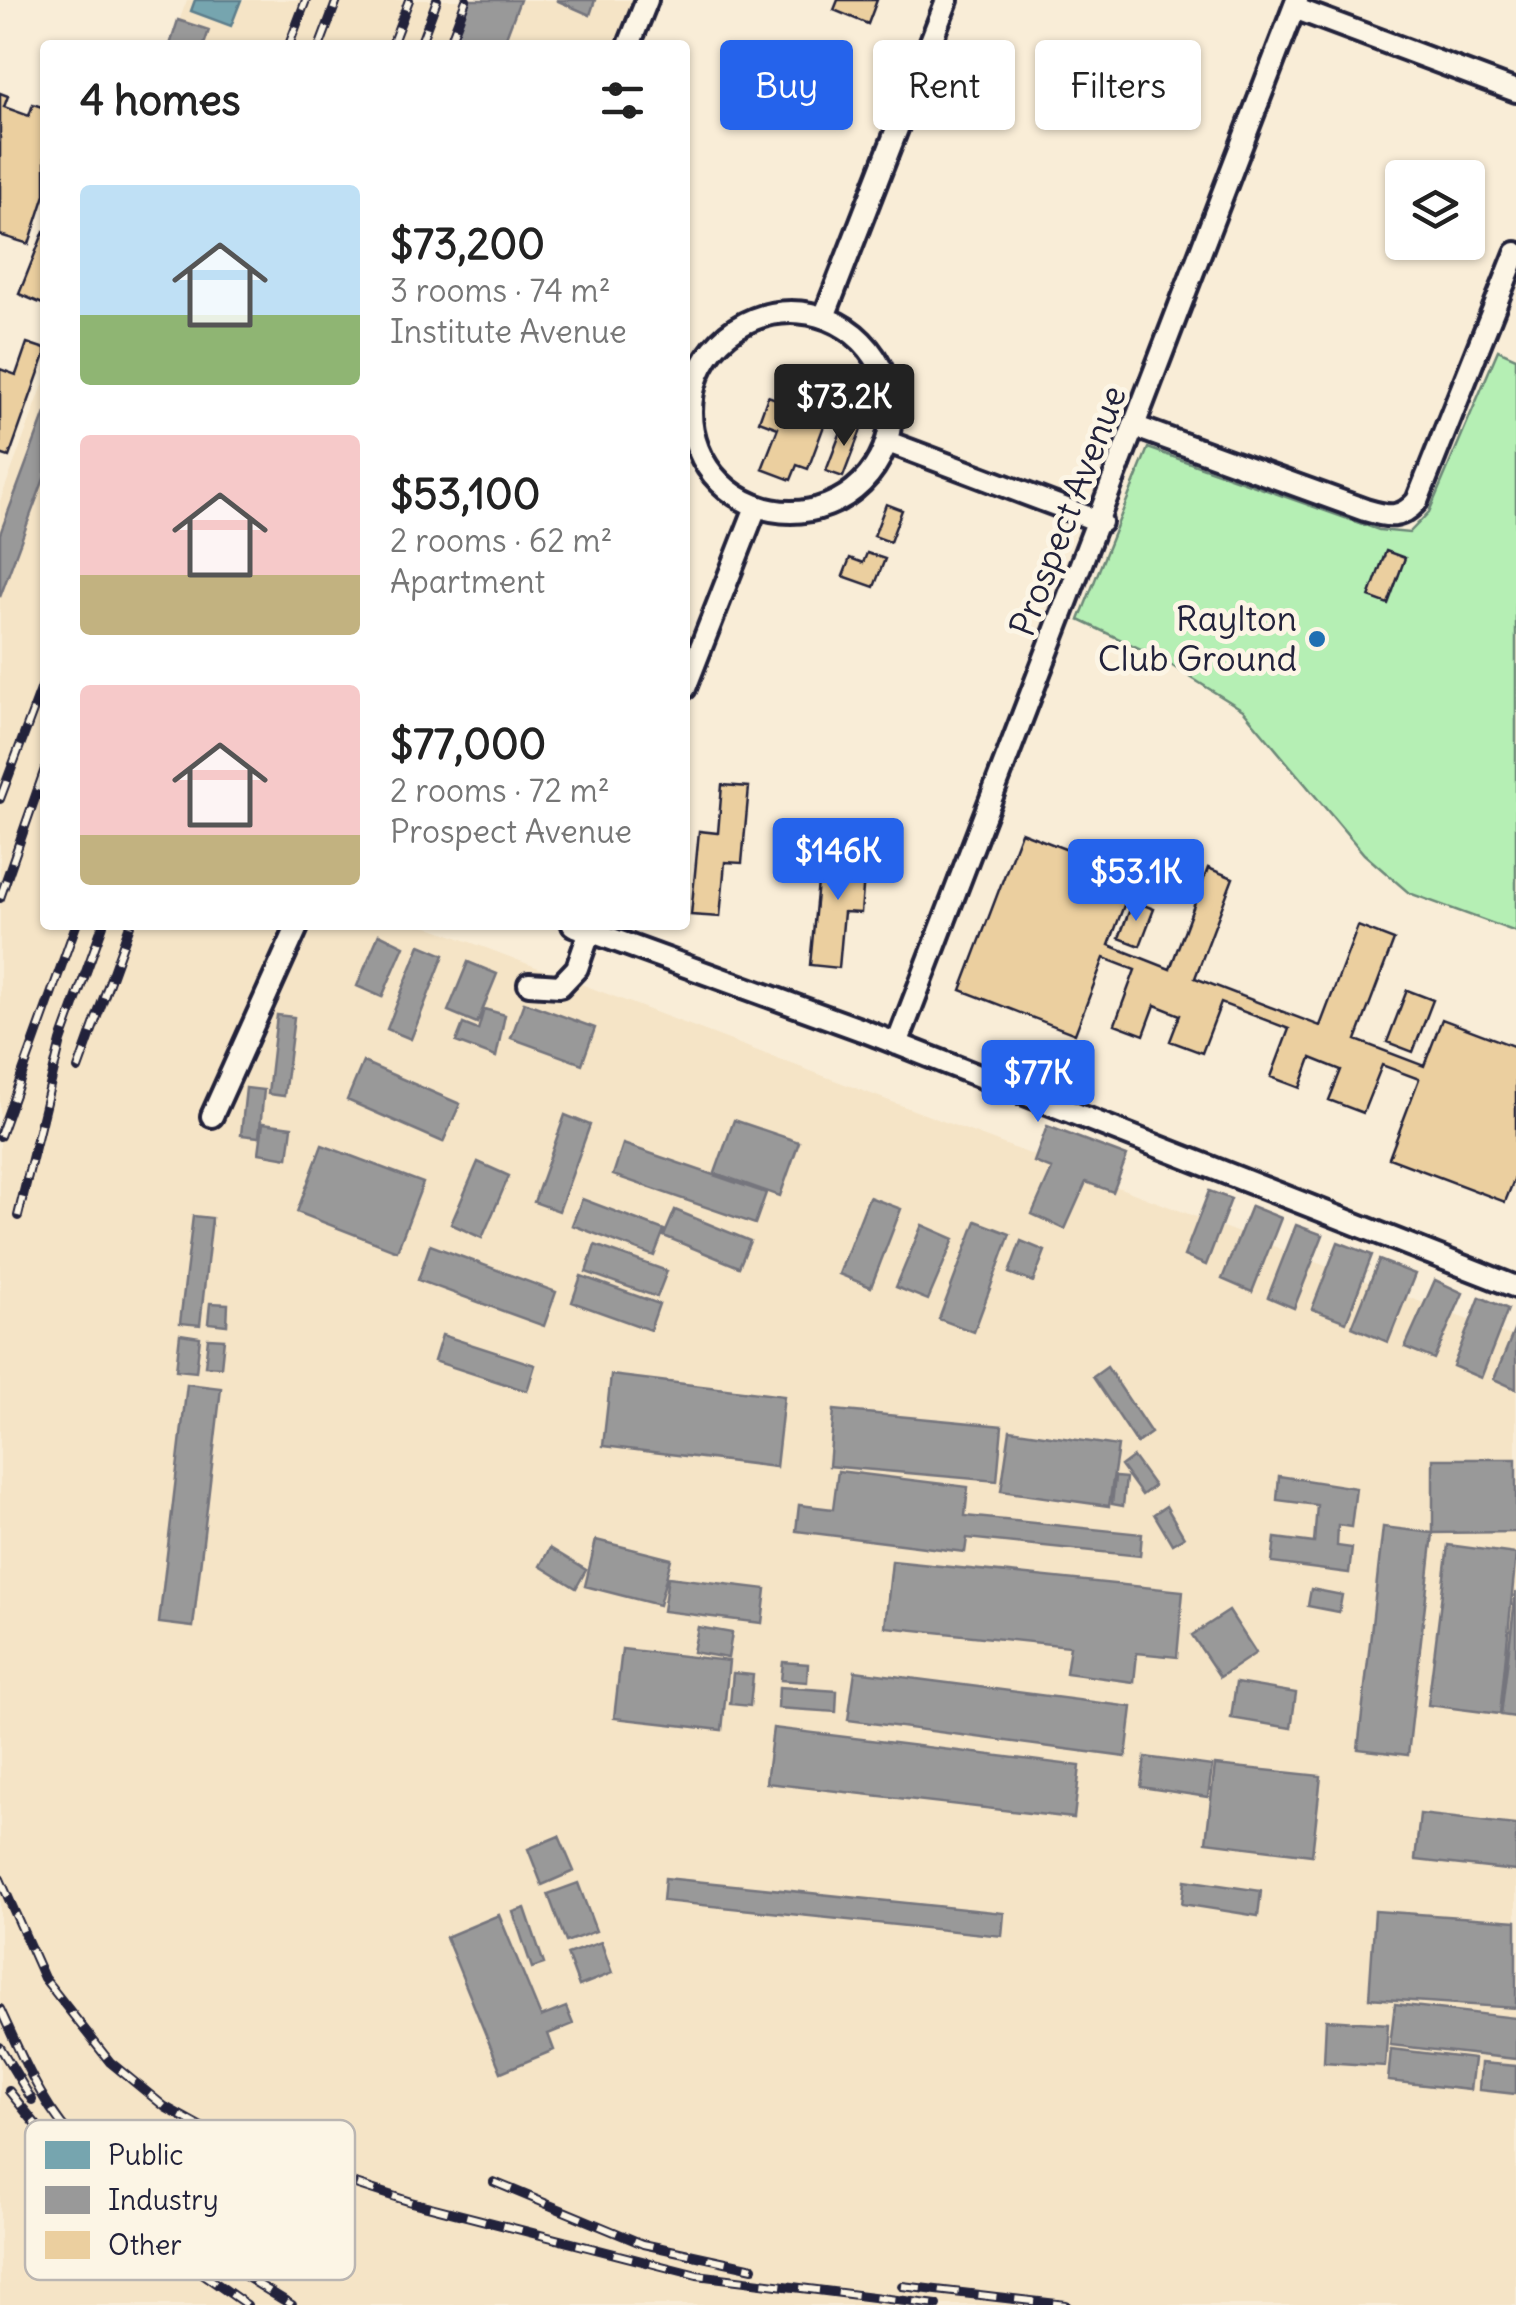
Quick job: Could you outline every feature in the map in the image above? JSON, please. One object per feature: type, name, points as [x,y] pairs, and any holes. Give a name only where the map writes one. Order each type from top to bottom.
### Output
[{"type":"street","points":[[631,40],[647,0]]},
{"type":"street","points":[[824,316],[947,0]]},
{"type":"street","points":[[1296,4],[1516,92]]},
{"type":"street","name":"Prospect Avenue","points":[[898,1044],[1296,4]]},
{"type":"street","points":[[1136,427],[1365,510],[1392,517],[1406,513],[1418,501],[1516,253]]},
{"type":"street","points":[[768,314],[824,316],[858,336],[881,366],[892,403],[888,442],[874,471],[850,495],[821,509],[788,514],[756,507],[727,490],[705,464],[693,432],[694,363],[730,334],[768,314]]},
{"type":"street","points":[[888,442],[1100,522]]},
{"type":"street","points":[[690,675],[756,507]]},
{"type":"street","points":[[212,1116],[296,930]]},
{"type":"street","points":[[529,984],[560,986],[577,968],[584,930]]},
{"type":"street","points":[[593,930],[898,1044],[1516,1287]]},
{"type":"shaded area","points":[[187,0],[638,0],[623,40],[172,40]]},
{"type":"shaded area","points":[[40,393],[40,930],[438,930],[1516,1338],[1516,2305],[0,2305],[0,501]]},
{"type":"green space","name":"Raylton Club Ground","points":[[1498,350],[1516,358],[1516,932],[1409,893],[1364,854],[1243,710],[1158,657],[1079,620],[1148,448],[1379,530],[1409,533],[1429,512]]},
{"type":"building: Public","points":[[195,0],[241,0],[231,26],[191,11]]},
{"type":"building: Industry","points":[[470,0],[520,0],[505,40],[455,40]]},
{"type":"building: Industry","points":[[556,0],[595,0],[590,15]]},
{"type":"building: Industry","points":[[178,20],[209,30],[206,40],[172,40]]},
{"type":"building: Industry","points":[[40,426],[40,489],[0,597],[0,534]]},
{"type":"building: Industry","points":[[379,934],[404,946],[382,997],[357,986]]},
{"type":"building: Industry","points":[[420,945],[444,955],[411,1039],[387,1029]]},
{"type":"building: Industry","points":[[468,962],[497,974],[477,1023],[448,1011]]},
{"type":"building: Industry","points":[[524,1002],[595,1028],[582,1064],[511,1038]]},
{"type":"building: Industry","points":[[484,1009],[505,1015],[496,1057],[456,1042],[463,1024],[478,1030]]},
{"type":"building: Industry","points":[[277,1015],[294,1017],[284,1096],[268,1094]]},
{"type":"building: Industry","points":[[363,1062],[460,1104],[443,1142],[347,1100]]},
{"type":"building: Industry","points":[[246,1088],[264,1090],[259,1137],[241,1135]]},
{"type":"building: Industry","points":[[565,1115],[590,1125],[559,1211],[534,1202]]},
{"type":"building: Industry","points":[[734,1120],[799,1142],[780,1196],[715,1173]]},
{"type":"building: Industry","points":[[263,1123],[292,1127],[288,1158],[259,1153]]},
{"type":"building: Industry","points":[[1047,1126],[1127,1156],[1113,1192],[1086,1182],[1065,1229],[1032,1214],[1052,1169],[1034,1162]]},
{"type":"building: Industry","points":[[623,1144],[766,1193],[755,1224],[613,1175]]},
{"type":"building: Industry","points":[[322,1145],[423,1183],[397,1251],[297,1212]]},
{"type":"building: Industry","points":[[478,1162],[509,1176],[482,1238],[451,1224]]},
{"type":"building: Industry","points":[[1209,1191],[1231,1199],[1206,1265],[1184,1256]]},
{"type":"building: Industry","points":[[869,1197],[901,1209],[871,1287],[839,1274]]},
{"type":"building: Industry","points":[[582,1199],[664,1230],[654,1256],[572,1225]]},
{"type":"building: Industry","points":[[1251,1206],[1281,1218],[1252,1292],[1222,1279]]},
{"type":"building: Industry","points":[[675,1210],[750,1241],[739,1267],[664,1236]]},
{"type":"building: Industry","points":[[193,1216],[212,1218],[200,1325],[180,1323]]},
{"type":"building: Industry","points":[[976,1221],[1010,1234],[974,1332],[939,1319]]},
{"type":"building: Industry","points":[[922,1225],[954,1239],[928,1300],[896,1287]]},
{"type":"building: Industry","points":[[1296,1225],[1323,1235],[1294,1308],[1268,1297]]},
{"type":"building: Industry","points":[[1021,1241],[1045,1251],[1033,1282],[1009,1273]]},
{"type":"building: Industry","points":[[1338,1242],[1372,1255],[1346,1322],[1312,1309]]},
{"type":"building: Industry","points":[[430,1245],[556,1292],[544,1326],[418,1280]]},
{"type":"building: Industry","points":[[595,1245],[667,1271],[657,1297],[586,1272]]},
{"type":"building: Industry","points":[[1379,1260],[1415,1274],[1388,1342],[1352,1327]]},
{"type":"building: Industry","points":[[581,1276],[659,1304],[650,1330],[572,1302]]},
{"type":"building: Industry","points":[[1435,1280],[1463,1293],[1434,1359],[1405,1347]]},
{"type":"building: Industry","points":[[1480,1297],[1508,1309],[1481,1378],[1453,1366]]},
{"type":"building: Industry","points":[[210,1303],[228,1304],[227,1325],[208,1323]]},
{"type":"building: Industry","points":[[1516,1326],[1516,1389],[1494,1379]]},
{"type":"building: Industry","points":[[180,1334],[200,1337],[196,1372],[176,1370]]},
{"type":"building: Industry","points":[[442,1335],[535,1365],[527,1391],[434,1361]]},
{"type":"building: Industry","points":[[208,1338],[224,1339],[221,1367],[205,1366]]},
{"type":"building: Industry","points":[[1107,1367],[1151,1433],[1137,1443],[1093,1377]]},
{"type":"building: Industry","points":[[611,1375],[784,1396],[776,1467],[603,1446]]},
{"type":"building: Industry","points":[[187,1384],[221,1388],[193,1627],[159,1623]]},
{"type":"building: Industry","points":[[834,1410],[1002,1426],[997,1481],[829,1466]]},
{"type":"building: Industry","points":[[1010,1430],[1118,1446],[1109,1506],[1001,1491]]},
{"type":"building: Industry","points":[[1133,1457],[1154,1486],[1142,1495],[1121,1466]]},
{"type":"building: Industry","points":[[1433,1459],[1516,1459],[1516,1532],[1433,1533]]},
{"type":"building: Industry","points":[[838,1471],[968,1487],[965,1516],[1142,1534],[1140,1556],[967,1538],[965,1552],[796,1531],[799,1505],[833,1509]]},
{"type":"building: Industry","points":[[1279,1476],[1356,1488],[1351,1527],[1338,1525],[1337,1546],[1352,1548],[1349,1573],[1272,1563],[1275,1538],[1314,1543],[1317,1505],[1277,1500]]},
{"type":"building: Industry","points":[[1115,1477],[1126,1478],[1123,1506],[1112,1504]]},
{"type":"building: Industry","points":[[1166,1506],[1184,1537],[1172,1544],[1154,1514]]},
{"type":"building: Industry","points":[[1383,1527],[1433,1533],[1408,1755],[1358,1749]]},
{"type":"building: Industry","points":[[596,1540],[671,1559],[659,1605],[585,1586]]},
{"type":"building: Industry","points":[[1448,1545],[1516,1554],[1500,1714],[1428,1705]]},
{"type":"building: Industry","points":[[550,1548],[586,1570],[576,1588],[540,1566]]},
{"type":"building: Industry","points":[[892,1561],[1183,1591],[1177,1657],[1137,1653],[1134,1682],[1066,1673],[1070,1646],[885,1627]]},
{"type":"building: Industry","points":[[668,1577],[766,1589],[762,1623],[663,1611]]},
{"type":"building: Industry","points":[[1311,1589],[1342,1595],[1339,1612],[1308,1606]]},
{"type":"building: Industry","points":[[1516,1591],[1516,1717],[1501,1715]]},
{"type":"building: Industry","points":[[1229,1611],[1256,1653],[1220,1677],[1192,1635]]},
{"type":"building: Industry","points":[[698,1627],[732,1633],[728,1658],[693,1652]]},
{"type":"building: Industry","points":[[622,1649],[729,1661],[722,1730],[614,1718]]},
{"type":"building: Industry","points":[[783,1662],[808,1664],[807,1682],[781,1680]]},
{"type":"building: Industry","points":[[855,1671],[1132,1707],[1126,1757],[848,1720]]},
{"type":"building: Industry","points":[[733,1673],[753,1675],[750,1706],[730,1704]]},
{"type":"building: Industry","points":[[1236,1683],[1296,1693],[1291,1728],[1231,1718]]},
{"type":"building: Industry","points":[[779,1687],[837,1691],[836,1712],[778,1708]]},
{"type":"building: Industry","points":[[773,1728],[1080,1766],[1074,1818],[766,1783]]},
{"type":"building: Industry","points":[[1145,1757],[1212,1766],[1208,1797],[1141,1787]]},
{"type":"building: Industry","points":[[1215,1765],[1321,1776],[1312,1855],[1206,1842]]},
{"type":"building: Industry","points":[[1420,1814],[1516,1825],[1516,1871],[1415,1860]]},
{"type":"building: Industry","points":[[559,1836],[574,1871],[542,1885],[528,1849]]},
{"type":"building: Industry","points":[[665,1878],[1004,1913],[1002,1936],[663,1901]]},
{"type":"building: Industry","points":[[1185,1880],[1261,1891],[1258,1916],[1182,1904]]},
{"type":"building: Industry","points":[[578,1883],[596,1931],[566,1942],[548,1894]]},
{"type":"building: Industry","points":[[525,1908],[544,1964],[532,1968],[513,1912]]},
{"type":"building: Industry","points":[[1375,1911],[1516,1921],[1516,2008],[1369,1998]]},
{"type":"building: Industry","points":[[499,1915],[541,2017],[566,2007],[573,2024],[548,2034],[554,2050],[501,2072],[446,1937]]},
{"type":"building: Industry","points":[[601,1942],[612,1973],[579,1986],[567,1954]]},
{"type":"building: Industry","points":[[1395,2004],[1516,2018],[1516,2059],[1390,2045]]},
{"type":"building: Industry","points":[[1326,2020],[1388,2024],[1385,2066],[1324,2062]]},
{"type":"building: Industry","points":[[1391,2049],[1474,2059],[1470,2090],[1388,2081]]},
{"type":"building: Industry","points":[[1481,2063],[1516,2066],[1516,2094],[1479,2090]]},
{"type":"building: Other","points":[[838,0],[877,0],[868,24],[834,10]]},
{"type":"building: Other","points":[[0,93],[8,96],[4,107],[29,116],[33,104],[40,106],[40,210],[29,244],[0,235]]},
{"type":"building: Other","points":[[40,241],[40,303],[19,294]]},
{"type":"building: Other","points":[[27,343],[40,347],[40,369],[9,457],[0,454],[0,369],[16,375]]},
{"type":"building: Other","points":[[795,382],[824,393],[817,410],[828,415],[808,469],[797,465],[791,480],[762,469],[778,428],[759,421],[768,396],[787,403]]},
{"type":"building: Other","points":[[845,421],[862,427],[843,477],[826,471]]},
{"type":"building: Other","points":[[886,504],[902,510],[890,542],[874,536]]},
{"type":"building: Other","points":[[1386,551],[1405,558],[1388,604],[1369,597]]},
{"type":"building: Other","points":[[867,553],[885,559],[874,587],[843,576],[850,558],[863,563]]},
{"type":"building: Other","points":[[722,785],[749,787],[742,863],[725,862],[720,917],[691,915],[699,831],[718,833]]},
{"type":"building: Other","points":[[1021,832],[1135,876],[1109,945],[1170,969],[1208,868],[1233,878],[1195,978],[1320,1026],[1358,926],[1394,940],[1356,1040],[1424,1066],[1442,1019],[1516,1047],[1516,1175],[1505,1202],[1389,1158],[1419,1079],[1382,1065],[1363,1113],[1329,1100],[1341,1070],[1311,1058],[1300,1088],[1271,1077],[1289,1029],[1221,1003],[1202,1053],[1170,1041],[1180,1015],[1155,1005],[1144,1035],[1115,1024],[1135,970],[1104,958],[1075,1034],[961,990]]},
{"type":"building: Other","points":[[841,836],[867,838],[861,913],[844,912],[839,968],[810,965],[818,882],[837,883]]},
{"type":"building: Other","points":[[1133,901],[1154,909],[1140,946],[1119,938]]},
{"type":"building: Other","points":[[1407,990],[1433,1000],[1413,1052],[1387,1042]]},
{"type":"railway","points":[[291,40],[306,0]]},
{"type":"railway","points":[[322,40],[337,0]]},
{"type":"railway","points":[[394,40],[409,0]]},
{"type":"railway","points":[[422,40],[437,0]]},
{"type":"railway","points":[[451,40],[466,0]]},
{"type":"railway","points":[[0,799],[40,692]]},
{"type":"railway","points":[[0,898],[40,783]]},
{"type":"railway","points":[[0,1136],[74,930]]},
{"type":"railway","points":[[18,1216],[61,1041],[101,930]]},
{"type":"railway","points":[[78,1069],[128,930]]},
{"type":"railway","points":[[0,1879],[44,1978],[110,2062],[165,2107],[189,2120]]},
{"type":"railway","points":[[0,2009],[24,2062],[59,2120]]},
{"type":"railway","points":[[0,2047],[32,2100]]},
{"type":"railway","points":[[9,2091],[32,2120]]},
{"type":"railway","points":[[494,2182],[643,2244],[753,2268]]},
{"type":"railway","points":[[355,2184],[411,2202],[697,2275],[937,2305]]},
{"type":"railway","points":[[211,2280],[247,2305]]},
{"type":"railway","points":[[252,2280],[292,2305]]},
{"type":"railway","points":[[902,2286],[1066,2305]]},
{"type":"place","name":"Raylton Club Ground","points":[[1317,639]]}]
